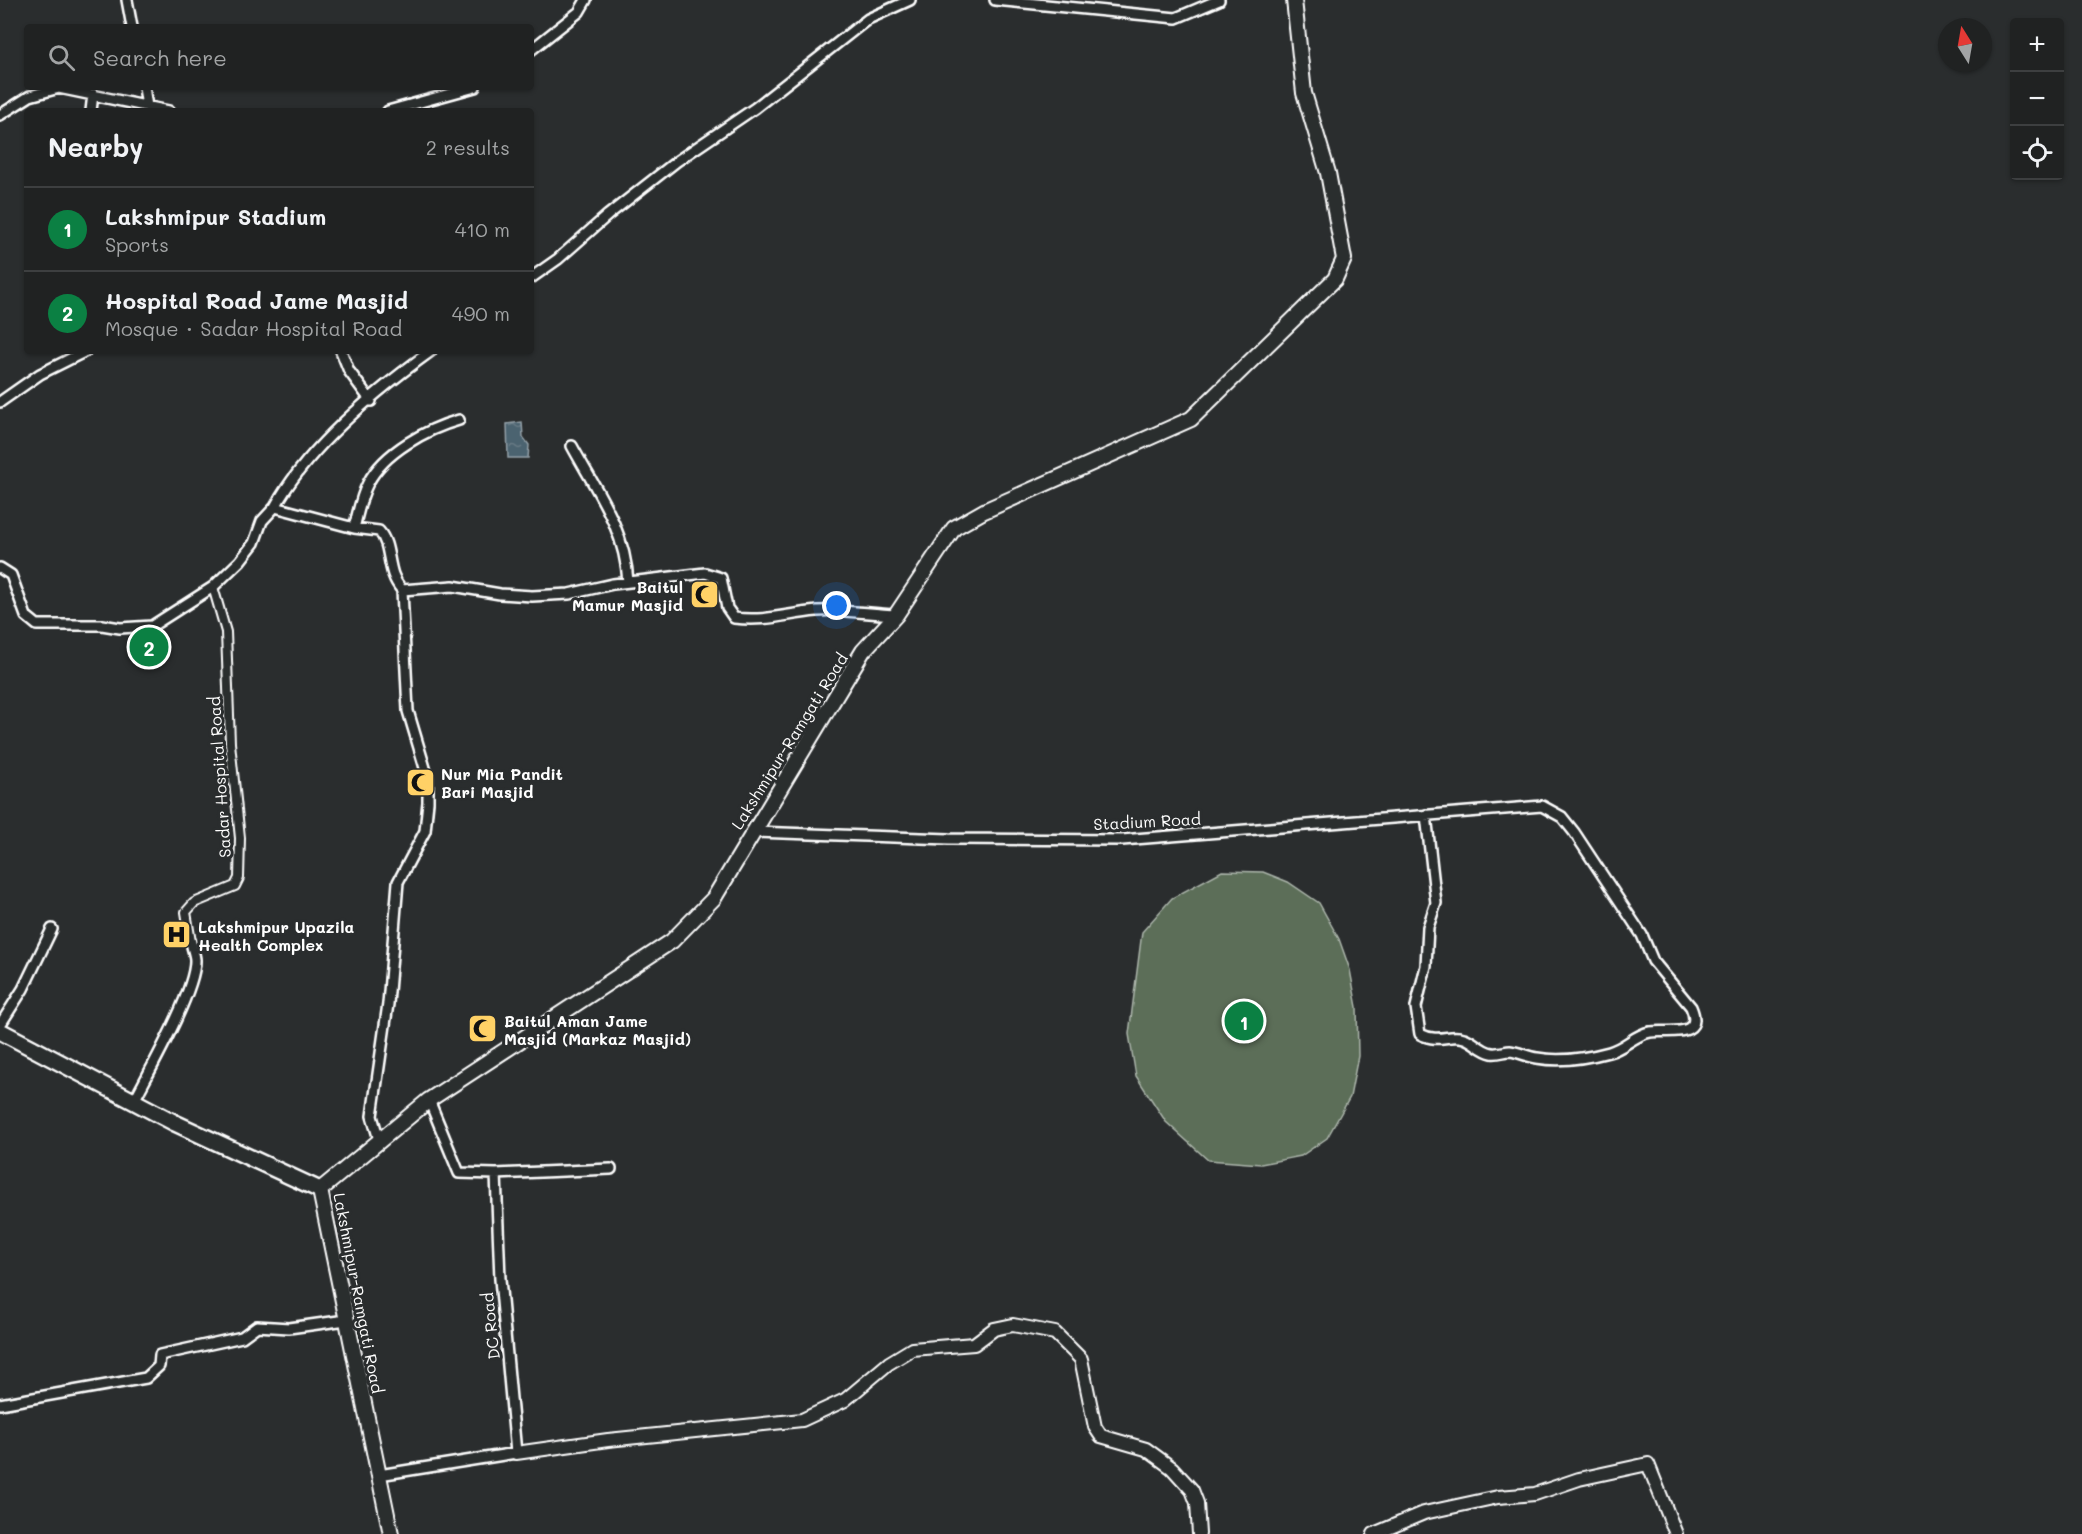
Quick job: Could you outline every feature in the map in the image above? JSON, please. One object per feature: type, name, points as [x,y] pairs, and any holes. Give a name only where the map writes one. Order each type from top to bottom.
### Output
[{"type":"main road","name":"Lakshmipur-Ramgati Road","points":[[391,1534],[320,1190],[380,1143],[429,1100],[672,940],[714,898],[863,651],[896,615],[954,528],[984,511],[1191,419],[1335,279],[1344,259],[1328,173],[1304,93],[1294,0]]},
{"type":"main road","points":[[0,1031],[134,1101],[320,1190]]},
{"type":"street","points":[[127,0],[131,24]]},
{"type":"street","points":[[534,48],[579,12],[586,0]]},
{"type":"street","points":[[534,276],[558,259],[608,215],[677,161],[755,108],[868,20],[910,0]]},
{"type":"street","points":[[995,0],[1176,18],[1219,0]]},
{"type":"street","points":[[0,115],[30,96],[52,90]]},
{"type":"street","points":[[70,90],[152,108]]},
{"type":"street","points":[[144,90],[147,107]]},
{"type":"street","points":[[399,108],[464,90]]},
{"type":"street","points":[[91,108],[93,94]]},
{"type":"street","points":[[0,402],[40,374],[80,354]]},
{"type":"street","points":[[342,354],[348,371],[370,399]]},
{"type":"street","points":[[0,568],[11,575],[26,616],[37,625],[102,625],[120,628],[152,626],[213,587],[240,561],[254,543],[262,521],[316,451],[370,399],[427,354]]},
{"type":"street","points":[[354,528],[368,482],[384,463],[437,426],[459,420]]},
{"type":"street","points":[[572,446],[612,513],[623,548],[628,582]]},
{"type":"street","points":[[275,507],[354,528],[379,531],[386,539],[388,562],[402,590],[408,711],[428,778],[428,802],[425,831],[398,882],[388,1004],[372,1116],[380,1143]]},
{"type":"street","points":[[402,590],[453,586],[532,596],[569,594],[628,582],[705,573],[721,578],[727,608],[734,618],[759,621],[815,611],[843,610],[896,615]]},
{"type":"street","name":"Sadar Hospital Road","points":[[134,1101],[168,1036],[193,975],[195,960],[186,912],[194,903],[235,886],[239,878],[240,838],[230,743],[226,632],[213,587]]},
{"type":"street","name":"Stadium Road","points":[[752,832],[949,839],[1122,840],[1426,815],[1542,806],[1562,817],[1574,832],[1642,935],[1653,961],[1691,1007],[1695,1015],[1690,1027],[1670,1034],[1650,1032],[1637,1036],[1623,1048],[1608,1053],[1553,1060],[1512,1051],[1492,1053],[1464,1037],[1430,1040],[1420,1034],[1416,1006],[1426,966],[1428,927],[1436,903],[1426,815]]},
{"type":"street","points":[[0,1025],[23,989],[52,929]]},
{"type":"street","points":[[429,1100],[459,1173],[496,1174],[611,1169]]},
{"type":"street","name":"DC Road","points":[[496,1174],[500,1279],[516,1453]]},
{"type":"street","points":[[0,1404],[146,1378],[159,1366],[160,1355],[242,1337],[257,1326],[289,1328],[346,1320]]},
{"type":"street","points":[[379,1475],[608,1440],[802,1420],[845,1401],[889,1363],[912,1349],[974,1344],[994,1329],[1013,1325],[1054,1333],[1081,1359],[1095,1428],[1101,1437],[1146,1449],[1184,1480],[1197,1503],[1199,1534]]},
{"type":"street","points":[[1374,1534],[1424,1513],[1498,1497],[1535,1494],[1579,1479],[1648,1464],[1676,1534]]},
{"type":"green space","points":[[1222,871],[1263,872],[1288,882],[1319,903],[1339,939],[1350,970],[1357,1007],[1358,1056],[1350,1097],[1327,1138],[1301,1156],[1261,1164],[1208,1160],[1166,1122],[1136,1076],[1129,1034],[1142,932],[1172,898]]},
{"type":"water","points":[[522,422],[523,437],[529,445],[528,458],[508,458],[507,424]]},
{"type":"place","name":"Baitul Mamur Masjid","points":[[704,595]]},
{"type":"place","name":"Hospital Road Jame Masjid","points":[[149,647]]},
{"type":"place","name":"Nur Mia Pandit Bari Masjid","points":[[420,782]]},
{"type":"place","name":"Lakshmipur Upazila Health Complex","points":[[177,935]]},
{"type":"place","name":"Lakshmipur Stadium","points":[[1244,1021]]},
{"type":"place","name":"Baitul Aman Jame Masjid (Markaz Masjid)","points":[[483,1029]]}]
